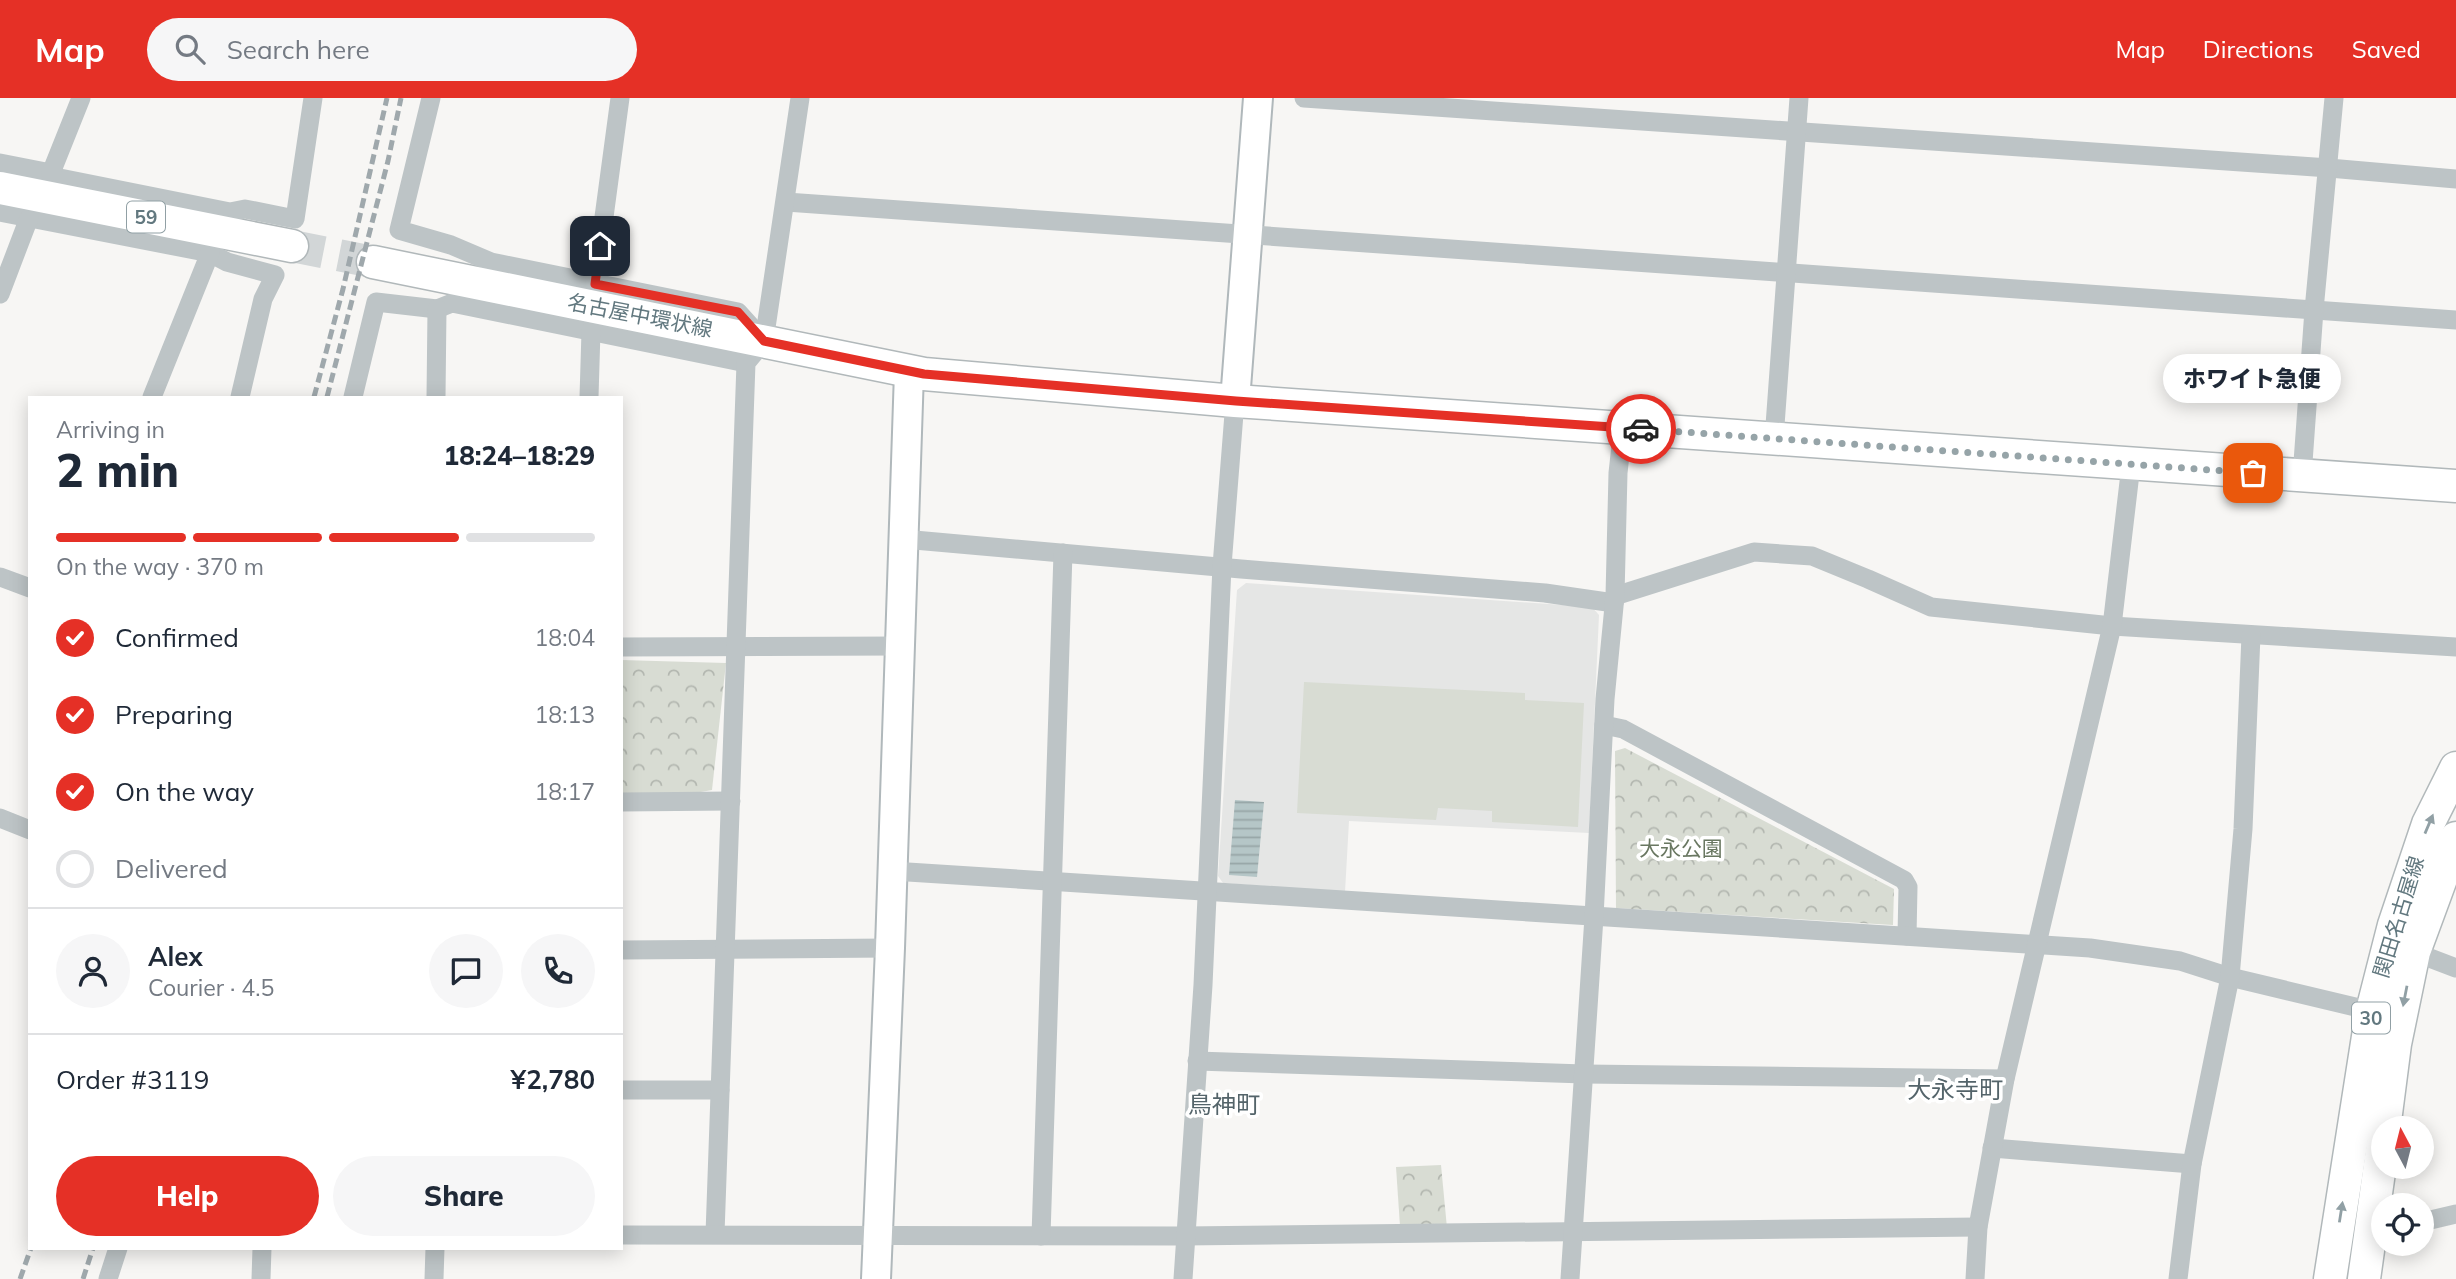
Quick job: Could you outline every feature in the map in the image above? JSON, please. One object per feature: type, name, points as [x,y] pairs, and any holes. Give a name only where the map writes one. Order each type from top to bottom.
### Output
[{"type":"main road","name":"59","points":[[0,188],[292,246]]},
{"type":"main road","name":"名古屋中環状線","points":[[373,262],[755,352],[909,372],[1236,401],[2456,486]]},
{"type":"main road","name":"関田名古屋線","points":[[2330,1279],[2372,1011],[2393,925],[2428,824],[2456,768]]},
{"type":"main road","name":"関田名古屋線","points":[[2386,1116],[2395,1044],[2414,952],[2456,838]]},
{"type":"main road","points":[[2364,1279],[2371,1254]]},
{"type":"street","points":[[51,173],[81,98]]},
{"type":"street","points":[[0,163],[51,173],[60,178],[230,212],[245,209],[295,219],[313,98]]},
{"type":"street","points":[[431,98],[399,230],[451,245],[491,262],[738,312],[755,352]]},
{"type":"street","points":[[595,284],[620,98]]},
{"type":"street","points":[[715,1234],[736,648],[755,352],[786,202],[800,98]]},
{"type":"street","points":[[1183,1279],[1222,566],[1258,98]]},
{"type":"street","points":[[1304,98],[2456,179]]},
{"type":"street","points":[[1774,439],[1799,98]]},
{"type":"street","points":[[2302,476],[2334,98]]},
{"type":"street","points":[[786,202],[2456,320]]},
{"type":"street","points":[[0,212],[210,253],[227,262],[275,275],[263,299],[240,396]]},
{"type":"street","points":[[0,294],[29,218]]},
{"type":"street","points":[[152,396],[210,253]]},
{"type":"street","points":[[353,396],[376,302],[437,309],[452,303],[591,331],[755,352]]},
{"type":"street","points":[[436,396],[437,309]]},
{"type":"street","points":[[589,396],[591,331]]},
{"type":"street","points":[[876,1279],[909,372]]},
{"type":"street","points":[[1570,1279],[1614,600],[1618,472],[1623,427]]},
{"type":"street","points":[[1975,1279],[1979,1227],[2005,1079],[2112,625],[2131,465]]},
{"type":"street","points":[[903,539],[1614,600],[1754,552],[1812,556],[1931,607],[2112,625],[2456,647]]},
{"type":"street","points":[[1041,1236],[1063,553]]},
{"type":"street","points":[[0,577],[28,587]]},
{"type":"street","points":[[2178,1279],[2192,1164],[2230,977],[2243,829],[2251,635]]},
{"type":"street","points":[[623,647],[901,646]]},
{"type":"street","points":[[1604,725],[1623,729],[1904,880],[1908,887],[1907,936]]},
{"type":"street","points":[[623,802],[731,801]]},
{"type":"street","points":[[0,818],[28,829]]},
{"type":"street","points":[[892,871],[2090,948],[2180,961],[2230,977],[2372,1011]]},
{"type":"street","points":[[623,950],[890,948]]},
{"type":"street","points":[[2414,952],[2456,968]]},
{"type":"street","points":[[1197,1061],[1584,1073],[2005,1079]]},
{"type":"street","points":[[623,1090],[720,1090]]},
{"type":"street","points":[[1992,1147],[2192,1164]]},
{"type":"street","points":[[2434,1219],[2456,1214]]},
{"type":"street","points":[[623,1235],[1184,1236],[1979,1227]]},
{"type":"street","points":[[108,1279],[117,1250]]},
{"type":"street","points":[[261,1250],[261,1279]]},
{"type":"street","points":[[435,1250],[435,1279]]},
{"type":"shaded area","points":[[1246,583],[1592,607],[1599,615],[1589,833],[1349,821],[1345,892],[1223,883],[1218,876],[1237,590]]},
{"type":"shaded area","points":[[1235,800],[1264,802],[1257,877],[1229,875]]},
{"type":"green space","points":[[623,660],[726,663],[712,790],[678,796],[623,795]]},
{"type":"green space","points":[[1304,682],[1525,693],[1525,700],[1584,703],[1578,827],[1492,822],[1492,811],[1438,808],[1436,820],[1297,813]]},
{"type":"green space","name":"大永公園","points":[[1625,748],[1894,889],[1893,925],[1616,908],[1615,751]]},
{"type":"green space","points":[[1441,1165],[1447,1228],[1400,1226],[1396,1167]]},
{"type":"tunnel","points":[[292,246],[373,262]]},
{"type":"railway","points":[[314,396],[343,289],[387,98]]},
{"type":"railway","points":[[327,396],[388,161],[401,98]]},
{"type":"railway","points":[[20,1279],[30,1250]]},
{"type":"railway","points":[[83,1279],[92,1250]]},
{"type":"way so far","points":[[1641,429],[2253,473]]},
{"type":"place","name":"ホワイト急便","points":[[2253,473]]},
{"type":"district","name":"大永寺町","points":[[1955,1090]]},
{"type":"district","name":"鳥神町","points":[[1224,1105]]},
{"type":"route","points":[[600,246],[595,284],[738,312],[764,341],[903,371],[1236,401],[1641,429]]}]
